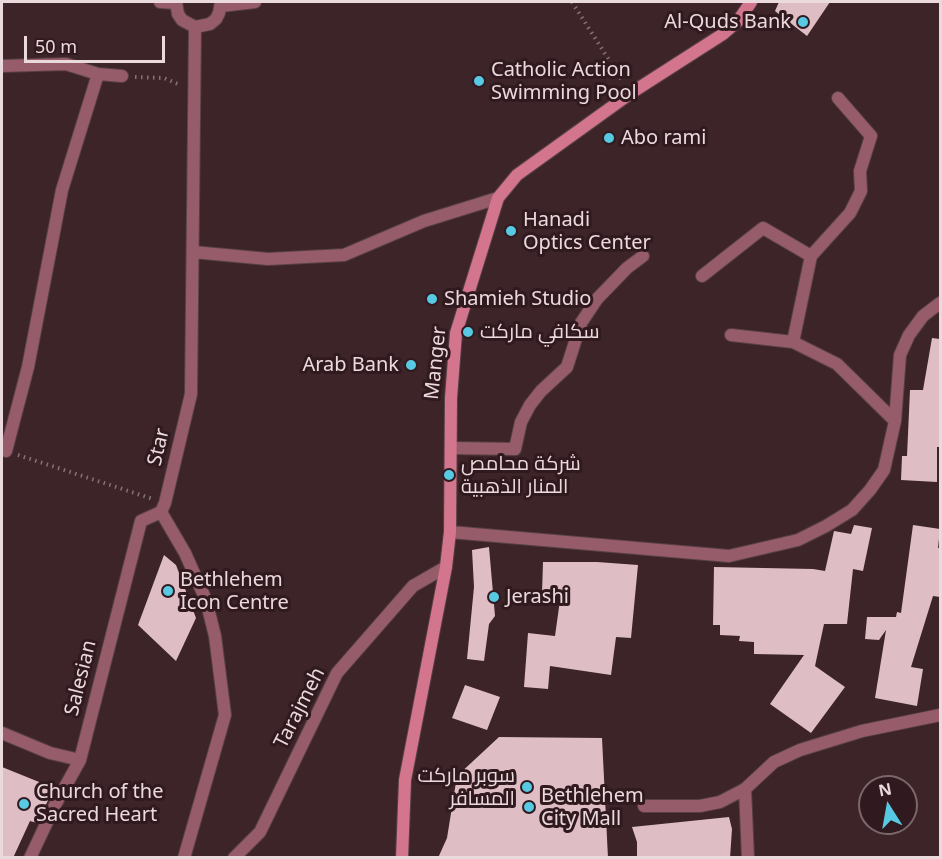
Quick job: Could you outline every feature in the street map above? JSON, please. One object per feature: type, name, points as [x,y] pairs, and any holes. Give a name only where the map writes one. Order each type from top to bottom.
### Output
[{"type":"street","points":[[160,2],[176,2],[178,14],[182,20],[195,27],[210,24],[216,19],[221,4],[255,2]]},
{"type":"street","name":"Manger","points":[[402,858],[405,780],[446,567],[450,532],[452,398],[456,333],[498,198],[517,175],[631,93],[723,34],[738,21],[752,2]]},
{"type":"street","name":"Star","points":[[163,508],[191,394],[195,27]]},
{"type":"street","points":[[2,66],[66,64],[98,74],[122,76]]},
{"type":"street","points":[[6,451],[28,367],[62,190],[98,74]]},
{"type":"street","points":[[793,342],[811,256],[850,213],[861,191],[860,171],[871,136],[838,98]]},
{"type":"street","points":[[193,252],[268,259],[344,255],[424,221],[498,198]]},
{"type":"street","points":[[702,276],[763,228],[811,256]]},
{"type":"street","points":[[451,448],[515,449],[521,422],[530,405],[541,391],[567,367],[581,323],[597,299],[627,268],[643,256]]},
{"type":"street","points":[[450,532],[729,556],[798,540],[852,510],[884,470],[895,421],[900,354],[922,316],[940,303]]},
{"type":"street","points":[[731,335],[793,342],[837,364],[895,421]]},
{"type":"street","points":[[163,508],[206,600],[214,636],[225,715],[184,858]]},
{"type":"street","name":"Salesian","points":[[30,858],[55,805],[80,760],[141,521],[163,508]]},
{"type":"street","name":"Tarajmeh","points":[[234,858],[260,832],[337,673],[413,586],[446,567]]},
{"type":"street","points":[[644,806],[700,806],[720,802],[745,789],[774,762],[800,750],[862,731],[940,715]]},
{"type":"street","points":[[2,733],[50,753],[80,760]]},
{"type":"street","points":[[745,789],[748,858]]},
{"type":"path","points":[[572,2],[631,93]]},
{"type":"path","points":[[122,76],[164,78],[195,91]]},
{"type":"path","points":[[6,451],[163,508]]},
{"type":"building","name":"Al-Quds Bank","points":[[779,2],[830,2],[807,36],[775,11]]},
{"type":"building","points":[[932,338],[940,339],[940,447],[937,447],[937,482],[901,480],[902,456],[907,456],[910,390],[923,390]]},
{"type":"building","points":[[854,525],[872,528],[863,571],[853,569],[847,624],[824,624],[815,666],[845,687],[811,733],[770,704],[804,655],[754,654],[754,642],[739,641],[740,636],[720,635],[720,625],[713,625],[714,567],[825,571],[834,531],[851,534]]},
{"type":"building","points":[[913,525],[940,529],[938,548],[940,548],[940,597],[933,596],[911,667],[923,669],[917,706],[875,698],[886,630],[879,640],[865,639],[867,617],[896,617],[897,612],[901,613]]},
{"type":"building","points":[[489,547],[495,616],[489,624],[484,661],[467,659],[474,587],[472,550]]},
{"type":"building","name":"Bethlehem Icon Centre","points":[[164,555],[176,565],[196,618],[176,661],[138,625]]},
{"type":"building","points":[[543,562],[638,565],[631,638],[616,637],[611,675],[550,666],[548,689],[524,687],[528,633],[555,636],[561,593],[542,593]]},
{"type":"building","points":[[465,685],[500,697],[487,730],[452,718]]},
{"type":"building","name":"Bethlehem City Mall","points":[[499,737],[602,738],[608,858],[438,858],[447,838],[457,776]]},
{"type":"building","name":"Church of the Sacred Heart","points":[[2,767],[54,788],[37,823],[30,821],[13,858],[2,858]]},
{"type":"building","points":[[729,817],[732,829],[730,858],[637,858],[637,842],[632,827]]},
{"type":"place","name":"Al-Quds Bank","points":[[803,22]]},
{"type":"place","name":"Catholic Action Swimming Pool","points":[[479,81]]},
{"type":"place","name":"Abo rami","points":[[609,138]]},
{"type":"place","name":"Hanadi Optics Center","points":[[511,231]]},
{"type":"place","name":"Shamieh Studio","points":[[432,299]]},
{"type":"place","name":"سكافي ماركت","points":[[468,332]]},
{"type":"place","name":"Arab Bank","points":[[411,365]]},
{"type":"place","name":"شركة محامص المنار الذهبية","points":[[449,475]]},
{"type":"place","name":"Bethlehem Icon Centre","points":[[168,591]]},
{"type":"place","name":"Jerashi","points":[[494,597]]},
{"type":"place","name":"سوبر ماركت المسافر","points":[[527,787]]},
{"type":"place","name":"Church of the Sacred Heart","points":[[24,804]]},
{"type":"place","name":"Bethlehem City Mall","points":[[529,807]]}]
